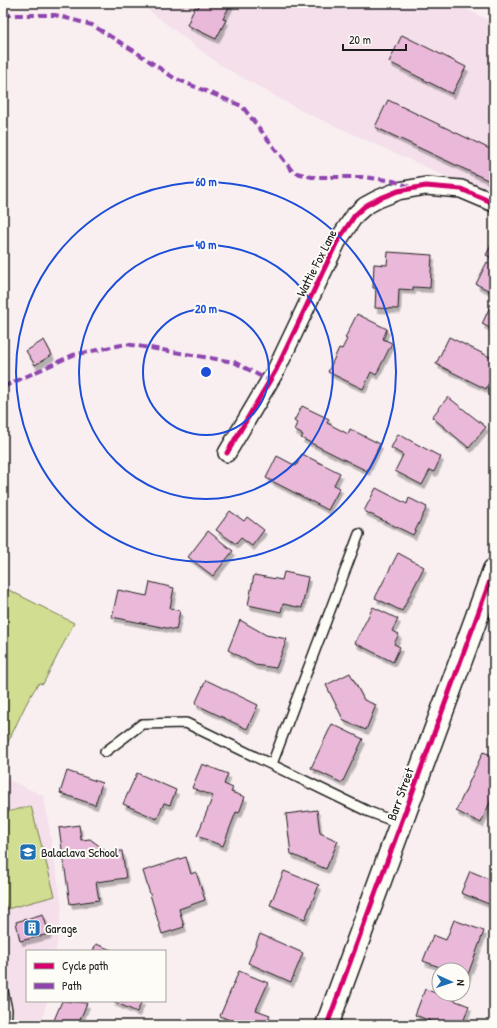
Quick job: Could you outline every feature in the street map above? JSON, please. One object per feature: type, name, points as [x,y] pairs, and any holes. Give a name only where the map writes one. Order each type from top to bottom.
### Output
[{"type":"street","name":"Wattie Fox Lane","points":[[227,453],[276,370],[337,242],[355,215],[364,206],[398,191],[426,186],[461,189],[494,203]]},
{"type":"street","name":"Barr Street","points":[[327,1025],[494,570]]},
{"type":"lane","points":[[272,764],[359,534]]},
{"type":"lane","points":[[105,752],[142,724],[186,723],[367,811],[401,824]]},
{"type":"lane","points":[[3,991],[7,1010],[6,1025]]},
{"type":"shaded area","points":[[139,3],[454,3],[494,23],[494,198],[302,111],[220,65]]},
{"type":"shaded area","name":"Balaclava School","points":[[3,777],[44,796],[62,907],[56,950],[26,950],[26,1002],[47,1002],[41,1025],[3,1025]]},
{"type":"green space","points":[[3,587],[74,623],[43,684],[39,683],[34,690],[6,746],[3,747]]},
{"type":"green space","points":[[31,806],[55,896],[7,909],[3,895],[3,813]]},
{"type":"building","points":[[200,3],[231,3],[223,19],[226,20],[216,39],[187,25],[195,7],[198,8]]},
{"type":"building","points":[[402,35],[466,67],[452,94],[389,62]]},
{"type":"building","points":[[388,100],[494,151],[494,183],[375,127]]},
{"type":"building","points":[[494,240],[494,259],[486,255]]},
{"type":"building","points":[[388,252],[432,255],[430,288],[413,287],[413,290],[399,289],[398,309],[375,308],[376,288],[373,288],[374,264],[387,265]]},
{"type":"building","points":[[487,262],[494,266],[494,293],[476,284]]},
{"type":"building","points":[[494,298],[494,330],[482,324]]},
{"type":"building","points":[[357,314],[387,329],[383,339],[392,343],[376,375],[371,372],[363,389],[328,372],[339,348],[342,349],[347,339],[345,338]]},
{"type":"building","points":[[449,337],[494,359],[494,372],[486,389],[436,364]]},
{"type":"building","points":[[44,340],[52,355],[35,365],[26,351]]},
{"type":"building","points":[[448,397],[486,427],[469,448],[432,417]]},
{"type":"building","points":[[302,406],[329,419],[327,423],[348,434],[350,429],[380,444],[367,471],[301,438],[303,435],[294,430],[297,423],[294,421]]},
{"type":"building","points":[[398,434],[441,457],[434,472],[430,470],[422,485],[395,471],[403,455],[391,448]]},
{"type":"building","points":[[302,454],[340,473],[334,485],[340,488],[328,510],[266,478],[277,456],[296,466]]},
{"type":"building","points":[[376,488],[407,504],[409,498],[427,507],[413,535],[364,511]]},
{"type":"building","points":[[230,511],[244,521],[247,517],[264,530],[252,546],[241,538],[236,544],[216,530]]},
{"type":"building","points":[[208,531],[233,551],[213,576],[188,557]]},
{"type":"building","points":[[398,553],[424,567],[402,611],[375,598]]},
{"type":"building","points":[[284,572],[308,577],[302,608],[283,604],[281,612],[248,605],[254,575],[282,580]]},
{"type":"building","points":[[150,582],[174,588],[170,608],[180,611],[176,630],[112,617],[118,590],[147,596]]},
{"type":"building","points":[[373,607],[398,619],[392,631],[399,634],[394,644],[400,647],[393,662],[355,643]]},
{"type":"building","points":[[240,620],[266,635],[287,639],[276,668],[255,665],[228,650]]},
{"type":"building","points":[[350,673],[364,700],[376,705],[366,730],[344,721],[326,685]]},
{"type":"building","points":[[206,680],[258,705],[247,729],[195,704]]},
{"type":"building","points":[[332,724],[363,739],[342,783],[311,768]]},
{"type":"building","points":[[483,752],[494,756],[494,793],[481,823],[456,811]]},
{"type":"building","points":[[202,764],[228,774],[224,784],[233,788],[231,792],[245,797],[239,813],[236,812],[223,846],[197,836],[213,796],[192,788]]},
{"type":"building","points":[[67,771],[102,783],[95,805],[60,793]]},
{"type":"building","points":[[137,773],[176,790],[170,805],[164,803],[157,819],[123,804]]},
{"type":"building","points":[[317,810],[320,833],[338,841],[326,869],[291,854],[286,814]]},
{"type":"building","points":[[79,825],[81,840],[90,839],[106,851],[122,851],[126,878],[96,882],[99,900],[70,904],[59,828]]},
{"type":"building","points":[[186,857],[191,874],[196,872],[205,900],[179,909],[184,927],[162,934],[143,871]]},
{"type":"building","points":[[284,871],[319,885],[305,919],[270,905]]},
{"type":"building","points":[[470,871],[494,881],[494,906],[461,893]]},
{"type":"building","name":"Garage","points":[[43,914],[49,934],[20,941],[16,922]]},
{"type":"building","points":[[454,920],[484,931],[471,966],[471,962],[431,962],[431,964],[423,961],[433,935],[446,940]]},
{"type":"building","points":[[260,934],[303,953],[291,982],[248,963]]},
{"type":"building","points":[[96,944],[111,950],[93,950]]},
{"type":"building","points":[[239,971],[268,983],[256,1010],[270,1015],[265,1025],[241,1025],[220,1016]]},
{"type":"building","points":[[425,989],[431,991],[431,1002],[459,1002],[469,1006],[462,1025],[441,1025],[415,1015]]},
{"type":"building","points":[[62,1002],[87,1003],[78,1025],[52,1025]]},
{"type":"building","points":[[114,1002],[142,1002],[137,1012]]},
{"type":"marked path","points":[[3,16],[55,15],[92,25],[136,52],[174,78],[242,106],[293,172],[312,177],[363,177],[394,181],[410,187]]},
{"type":"marked path","points":[[3,387],[73,355],[126,344],[234,362],[270,381]]},
{"type":"cycle path","points":[[227,453],[276,370],[337,242],[355,215],[365,206],[378,199],[398,191],[426,186],[461,189],[494,203]]},
{"type":"cycle path","points":[[327,1025],[494,570]]},
{"type":"place","name":"Balaclava School","points":[[28,852]]},
{"type":"place","name":"Garage","points":[[32,928]]}]
